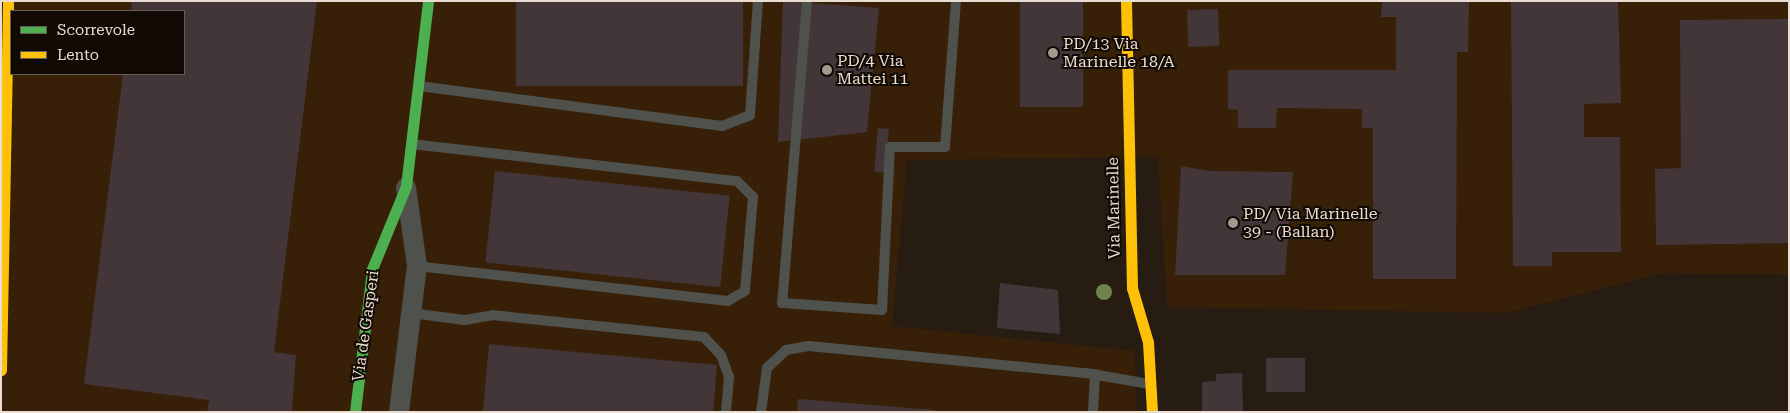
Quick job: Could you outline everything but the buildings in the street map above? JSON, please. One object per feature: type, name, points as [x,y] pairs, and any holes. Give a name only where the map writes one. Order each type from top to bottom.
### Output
[{"type":"street","points":[[1,370],[8,1]]},
{"type":"street","name":"Via de Gasperi","points":[[399,412],[417,266],[406,186],[428,1]]},
{"type":"street","name":"Via Marinelle","points":[[1126,1],[1132,288],[1148,342],[1152,412]]},
{"type":"street","name":"Via de Gasperi","points":[[355,412],[372,269],[406,186]]},
{"type":"lane","points":[[418,86],[722,126],[750,115],[758,1]]},
{"type":"lane","points":[[806,1],[782,303],[882,310],[890,147],[945,147],[956,1]]},
{"type":"lane","points":[[410,144],[737,181],[753,197],[746,291],[728,301],[417,266]]},
{"type":"lane","points":[[411,313],[465,320],[492,315],[704,338],[722,355],[729,377],[726,412]]},
{"type":"lane","points":[[761,412],[767,368],[786,350],[809,346],[1096,374],[1150,384]]},
{"type":"lane","points":[[1093,412],[1096,374]]},
{"type":"shaded area","points":[[1,1],[1789,1],[1789,275],[1662,273],[1507,313],[1167,307],[1158,157],[907,160],[892,326],[1134,351],[1137,412],[1,412]]},
{"type":"traffic: fast","points":[[355,412],[372,269],[406,186],[428,1]]},
{"type":"traffic: slow","points":[[1,370],[8,1]]},
{"type":"traffic: slow","points":[[1126,1],[1132,288],[1148,342],[1152,412]]},
{"type":"place","name":"PD/13 Via Marinelle 18/A","points":[[1053,53]]},
{"type":"place","name":"PD/4 Via Mattei 11","points":[[827,70]]},
{"type":"place","name":"PD/ Via Marinelle 39 - (Ballan)","points":[[1233,223]]}]
